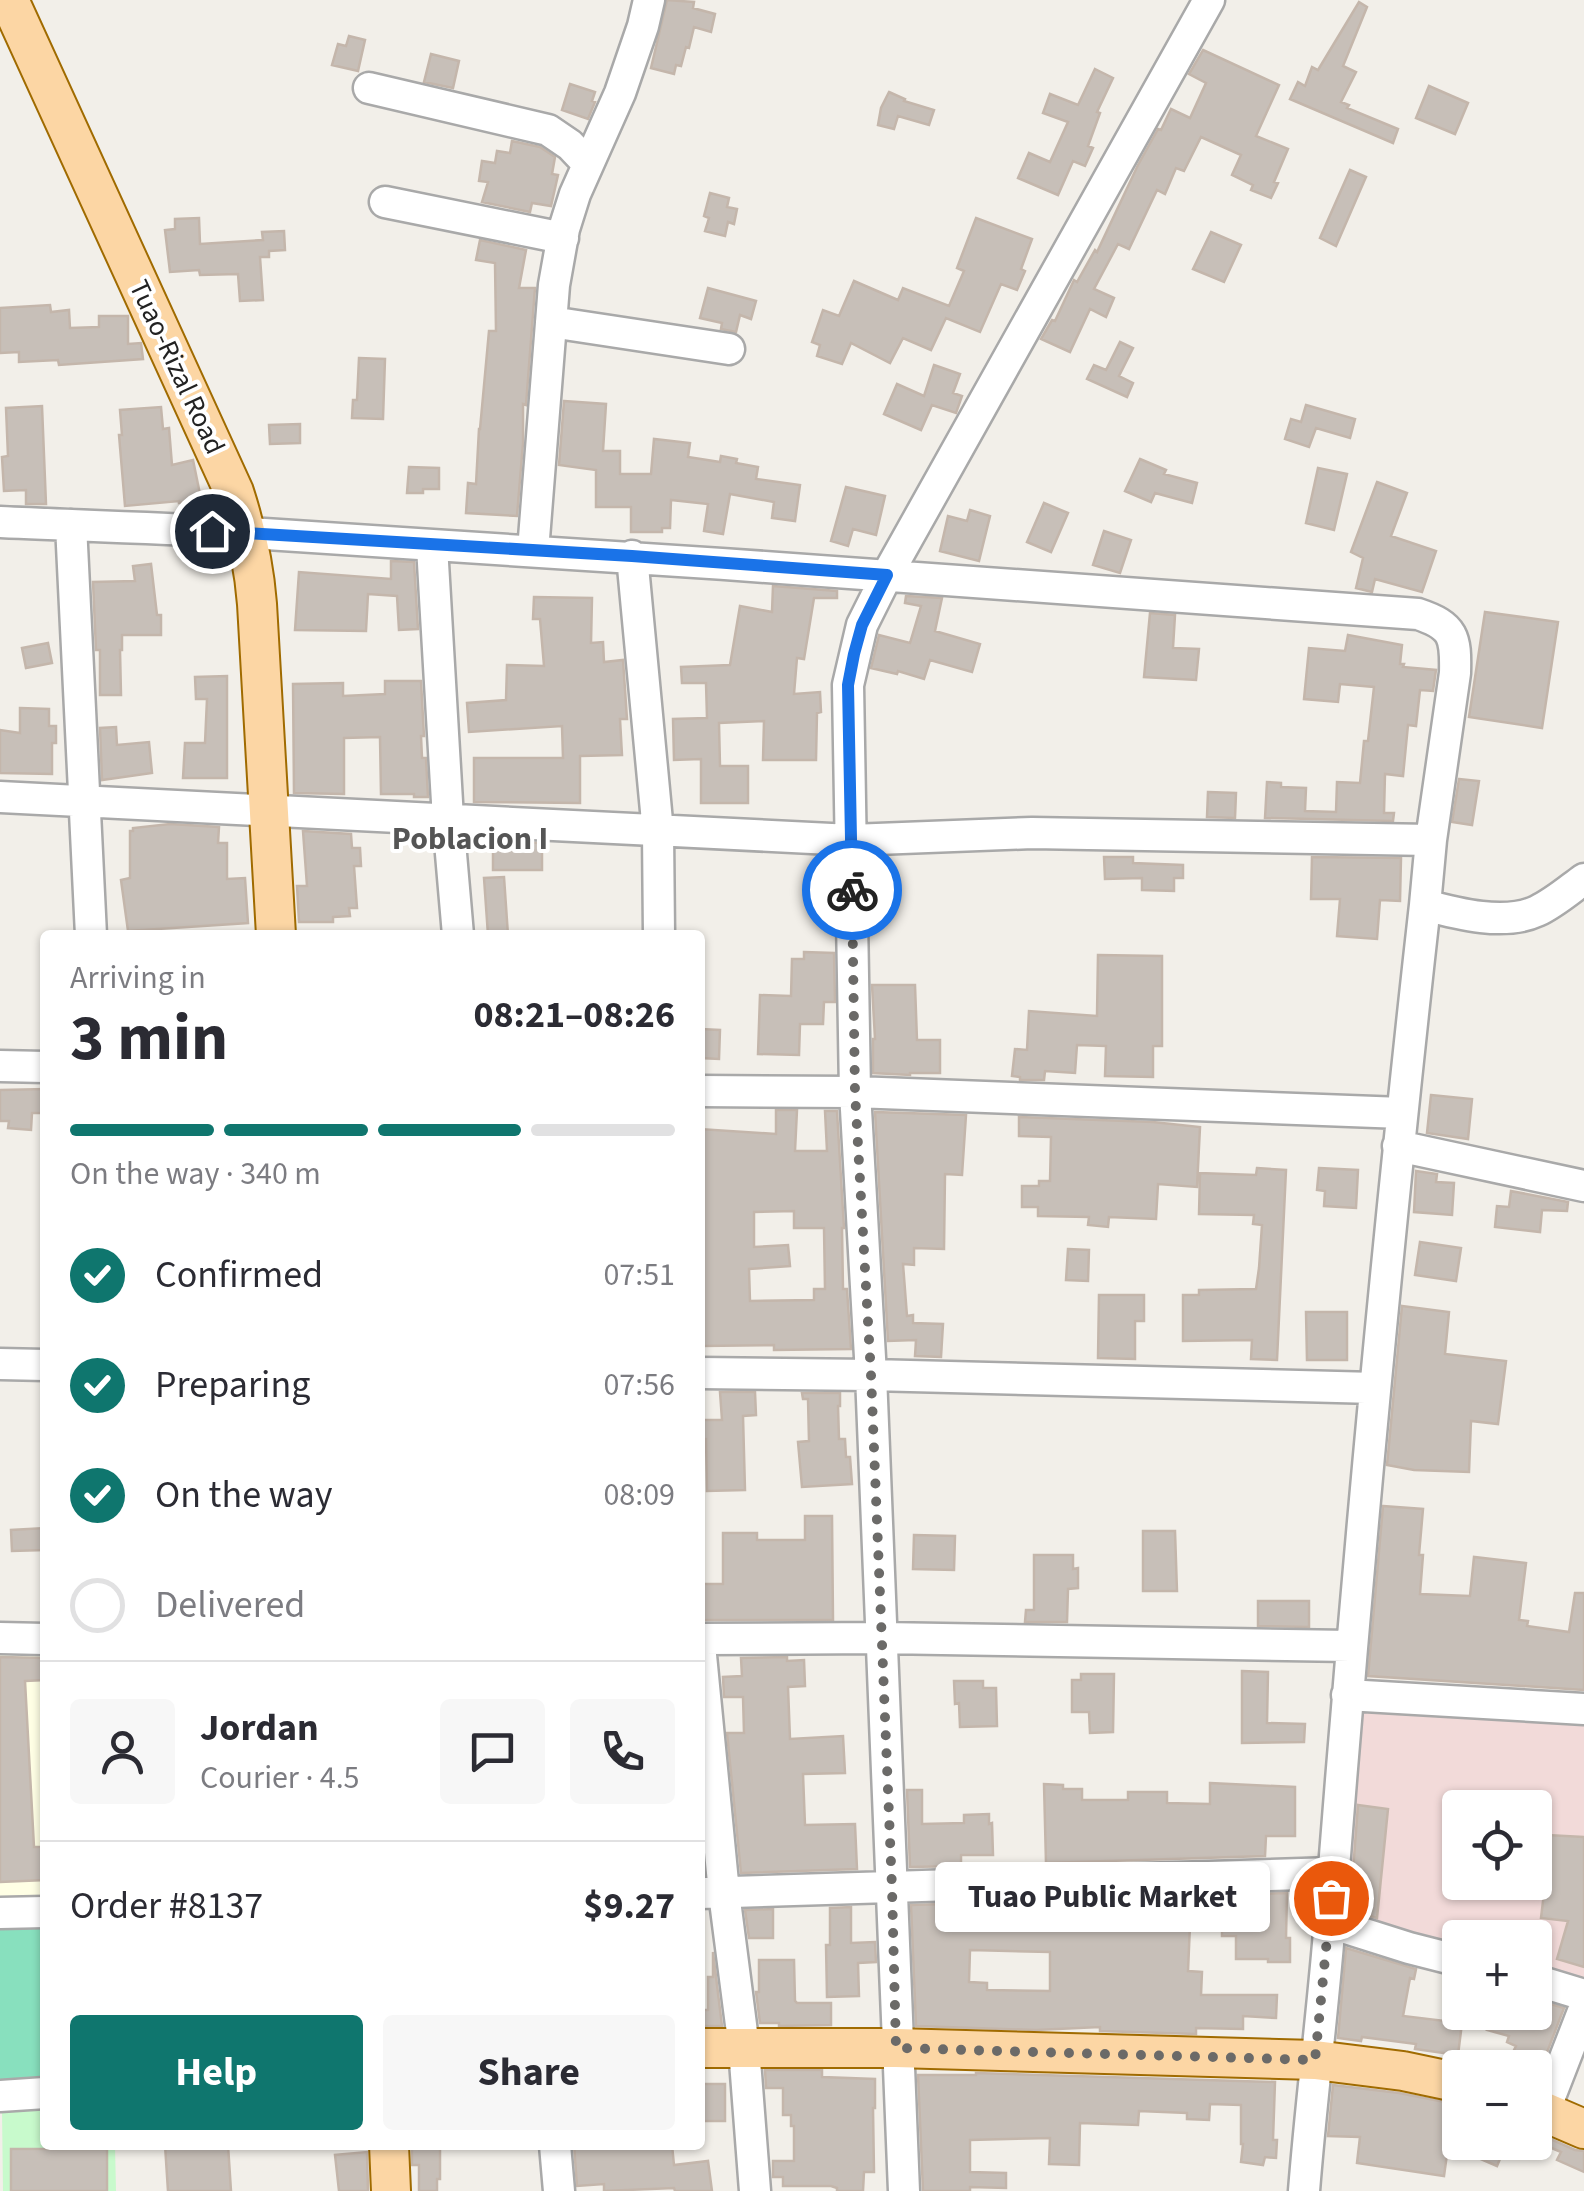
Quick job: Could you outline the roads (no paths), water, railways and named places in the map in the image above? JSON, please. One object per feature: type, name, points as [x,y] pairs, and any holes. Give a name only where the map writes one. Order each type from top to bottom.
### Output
[{"type":"main road","name":"Tuao-Rizal Road","points":[[10,3],[234,492],[246,532],[257,604],[276,930]]},
{"type":"main road","points":[[705,2048],[896,2048],[1315,2060],[1442,2079]]},
{"type":"main road","points":[[1552,2115],[1584,2129]]},
{"type":"main road","points":[[389,2150],[392,2191]]},
{"type":"street","points":[[533,551],[554,285],[563,238],[575,194],[620,93],[649,0]]},
{"type":"street","points":[[904,2191],[871,1375],[855,1092],[848,685],[862,625],[887,575],[1209,0]]},
{"type":"street","points":[[369,88],[548,130],[588,164]]},
{"type":"street","points":[[385,202],[563,238]]},
{"type":"street","points":[[552,322],[729,349]]},
{"type":"street","points":[[0,522],[246,532],[632,556],[1418,614],[1444,625],[1456,646],[1455,673],[1430,840],[1398,1146],[1350,1646],[1330,1923],[1304,2191]]},
{"type":"street","points":[[71,525],[91,930]]},
{"type":"street","points":[[432,546],[458,930]]},
{"type":"street","points":[[632,556],[658,832],[659,930]]},
{"type":"street","points":[[0,798],[851,840],[1032,833],[1430,840]]},
{"type":"street","points":[[1425,906],[1466,916],[1534,913],[1584,879]]},
{"type":"street","points":[[0,1066],[40,1068]]},
{"type":"street","points":[[705,1091],[855,1092],[1402,1112]]},
{"type":"street","points":[[1398,1146],[1584,1186]]},
{"type":"street","points":[[0,1364],[40,1365]]},
{"type":"street","points":[[705,1373],[1375,1388]]},
{"type":"street","points":[[0,1638],[40,1639]]},
{"type":"street","points":[[705,1642],[882,1638],[1350,1646]]},
{"type":"street","points":[[1347,1694],[1584,1709]]},
{"type":"street","points":[[705,1747],[712,1894],[744,2048],[755,2191]]},
{"type":"street","points":[[712,1894],[1333,1873]]},
{"type":"street","points":[[0,1913],[40,1912]]},
{"type":"street","points":[[1330,1923],[1442,1956]]},
{"type":"street","points":[[1552,1985],[1584,1995]]},
{"type":"street","points":[[1552,2081],[1584,2009]]},
{"type":"street","points":[[0,2096],[40,2093]]},
{"type":"street","points":[[555,2150],[559,2191]]},
{"type":"place","name":"Tuao Public Market","points":[[1331,1898]]},
{"type":"district","name":"Poblacion I","points":[[470,839]]}]
